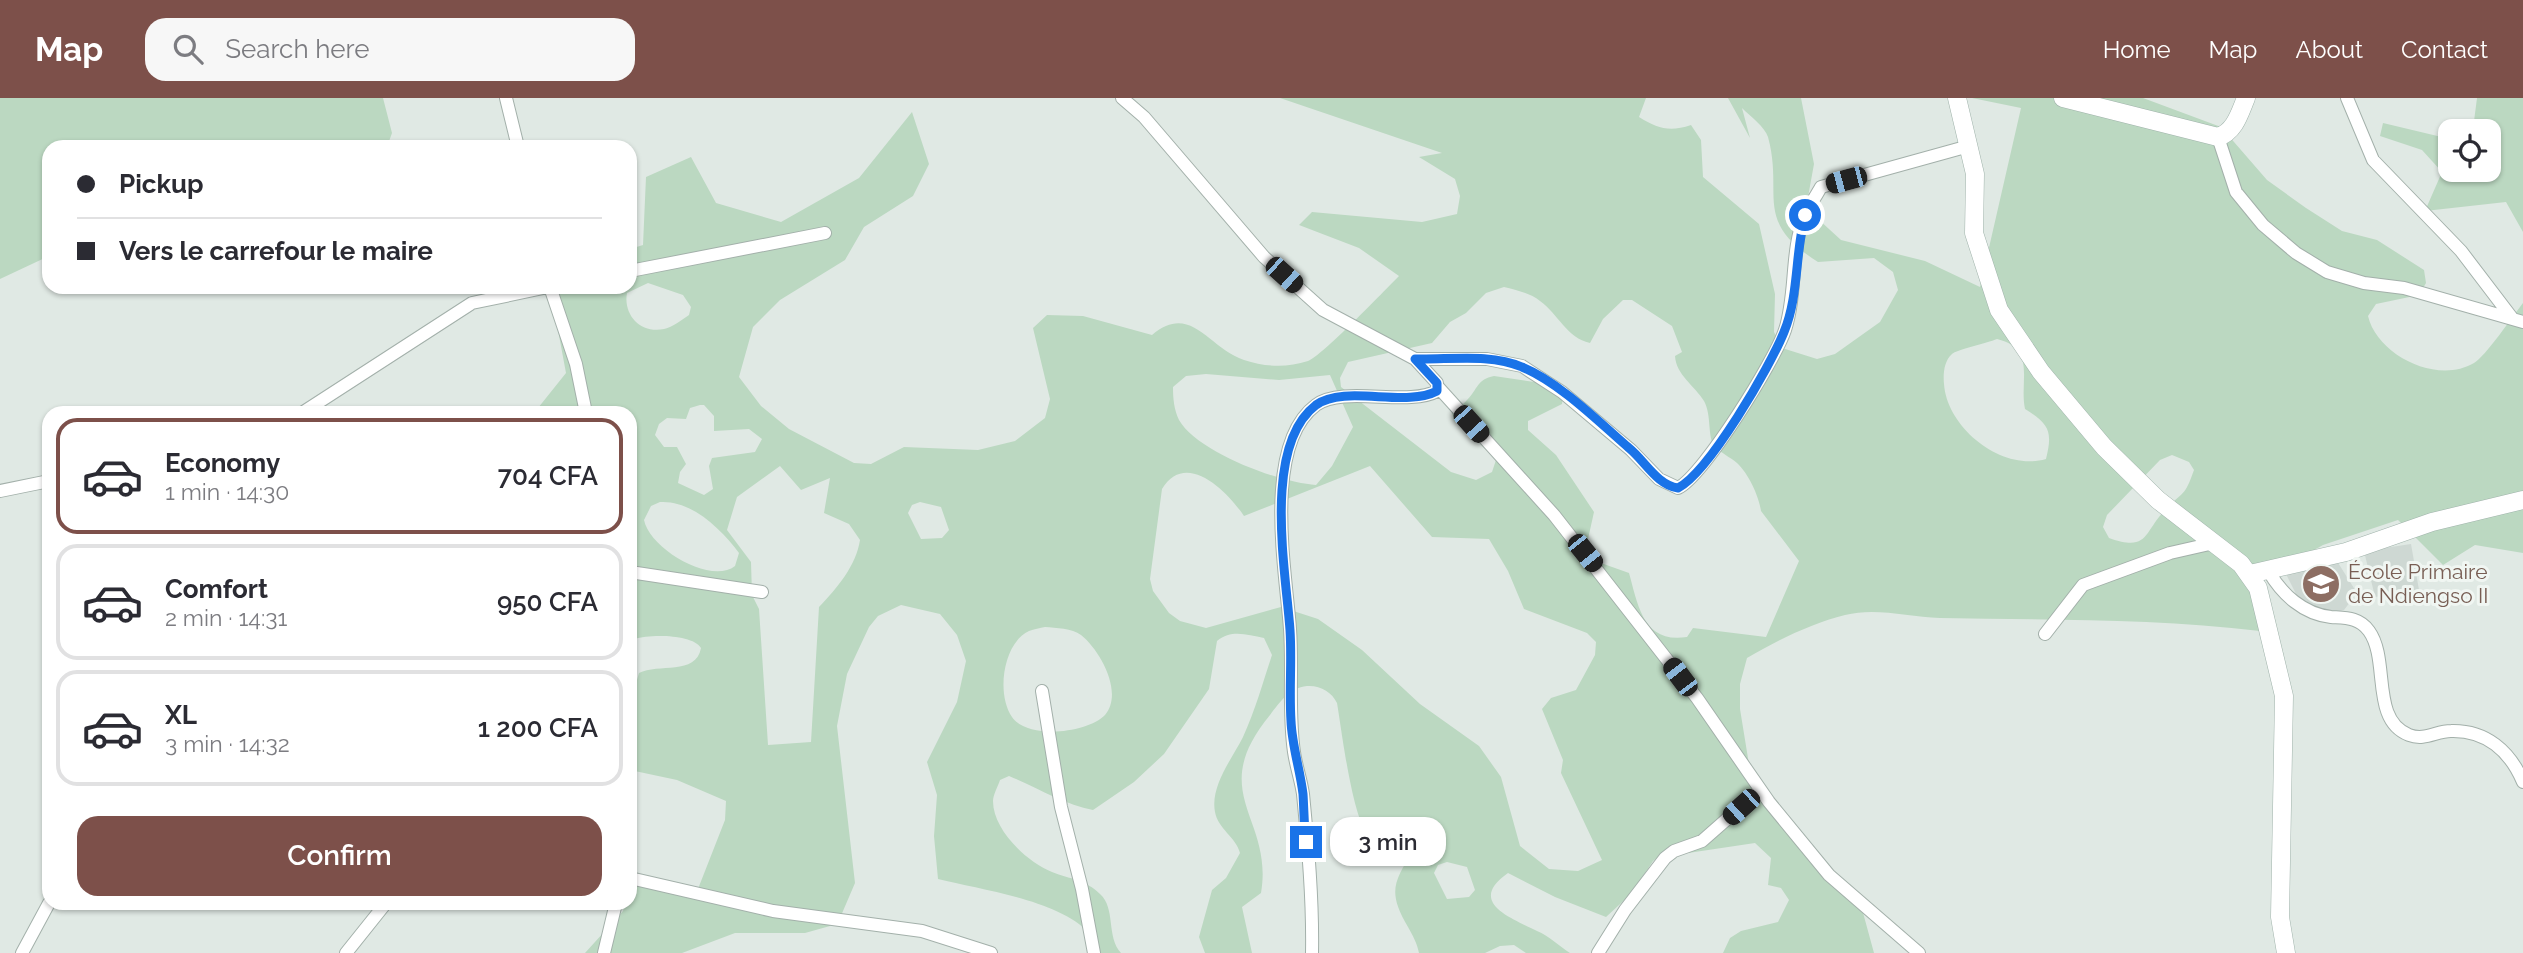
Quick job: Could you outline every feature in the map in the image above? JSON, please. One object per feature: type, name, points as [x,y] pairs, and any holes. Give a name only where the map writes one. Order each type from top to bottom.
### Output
[{"type":"street","points":[[506,98],[516,140]]},
{"type":"street","points":[[1122,98],[1144,117],[1264,257],[1323,310],[1415,359],[1554,515],[1697,698],[1760,790],[1829,875],[1919,953]]},
{"type":"street","points":[[1957,98],[1975,174],[1974,233],[1999,310],[2041,372],[2105,447],[2158,500],[2250,574],[2262,601],[2284,696],[2280,917],[2286,953]]},
{"type":"street","points":[[2063,98],[2218,137],[2227,135],[2235,124],[2246,98]]},
{"type":"street","points":[[2347,98],[2373,160],[2461,251],[2518,320]]},
{"type":"street","points":[[2218,137],[2236,192],[2263,225],[2296,253],[2327,272],[2364,283],[2404,288],[2518,320]]},
{"type":"street","points":[[1415,359],[1487,359],[1522,366],[1562,392],[1631,450],[1659,479],[1678,488],[1688,483],[1720,440],[1784,332],[1805,215],[1821,187],[1969,146]]},
{"type":"street","points":[[637,270],[825,233]]},
{"type":"street","points":[[313,406],[472,303],[515,294]]},
{"type":"street","points":[[551,294],[576,364],[585,406]]},
{"type":"street","points":[[1312,953],[1313,914],[1303,792],[1291,721],[1290,629],[1280,541],[1281,498],[1288,457],[1300,421],[1318,403],[1338,398],[1432,394],[1438,387]]},
{"type":"street","points":[[0,491],[42,482]]},
{"type":"street","points":[[2250,574],[2269,572],[2346,552],[2432,522],[2523,500]]},
{"type":"street","points":[[2045,634],[2083,585],[2171,553],[2214,543]]},
{"type":"street","points":[[2269,572],[2278,587],[2296,604],[2329,617],[2344,616],[2368,629],[2379,650],[2385,704],[2391,721],[2409,735],[2427,738],[2449,731],[2477,735],[2497,744],[2514,760],[2523,782]]},
{"type":"street","points":[[637,573],[762,592]]},
{"type":"street","points":[[1042,691],[1061,807],[1082,889],[1094,953]]},
{"type":"street","points":[[1598,953],[1625,910],[1665,858],[1674,851],[1702,841],[1760,790]]},
{"type":"street","points":[[637,880],[773,911],[922,931],[991,953]]},
{"type":"street","points":[[22,953],[45,910]]},
{"type":"street","points":[[346,953],[380,910]]},
{"type":"street","points":[[604,953],[614,910]]},
{"type":"shaded area","points":[[2411,544],[2419,590],[2375,597],[2364,551]]},
{"type":"shaded area","name":"École Primaire de Ndiengso II","points":[[2335,558],[2357,593],[2344,610],[2327,615],[2300,602],[2286,574]]},
{"type":"green space","points":[[0,98],[383,98],[392,133],[390,140],[42,140],[42,259],[0,279]]},
{"type":"green space","points":[[1280,98],[1646,98],[1639,117],[1664,128],[1691,125],[1701,140],[1703,177],[1759,224],[1775,294],[1774,332],[1782,348],[1817,359],[1835,354],[1880,322],[1898,290],[1893,272],[1874,258],[1818,262],[1798,247],[1777,220],[1768,137],[1761,126],[1742,108],[1750,138],[1728,98],[1801,98],[1814,164],[1806,208],[1841,240],[1925,261],[1980,287],[2021,108],[1972,98],[2143,98],[2221,127],[2267,180],[2306,208],[2342,231],[2377,240],[2424,270],[2426,283],[2419,295],[2376,304],[2368,316],[2383,343],[2410,362],[2443,370],[2459,369],[2474,363],[2492,345],[2523,303],[2523,553],[2475,545],[2443,565],[2398,520],[2323,545],[2252,585],[2260,631],[2140,622],[1940,618],[1868,612],[1845,615],[1820,623],[1747,658],[1740,684],[1740,709],[1753,789],[1862,909],[1874,953],[1723,953],[1730,938],[1741,931],[1778,922],[1789,900],[1781,888],[1768,885],[1771,858],[1755,843],[1688,853],[1663,853],[1653,861],[1631,894],[1606,917],[1555,897],[1508,873],[1491,893],[1492,901],[1498,909],[1570,953],[1526,953],[1514,945],[1500,946],[1485,953],[1419,953],[1401,915],[1395,895],[1398,879],[1414,849],[1403,843],[1369,834],[1363,827],[1353,794],[1337,703],[1321,688],[1307,686],[1295,690],[1281,701],[1251,742],[1243,765],[1242,786],[1259,844],[1262,867],[1261,893],[1242,907],[1252,953],[1205,953],[1199,937],[1212,890],[1226,878],[1240,853],[1217,818],[1214,802],[1216,792],[1243,737],[1272,655],[1264,638],[1240,634],[1228,635],[1217,641],[1209,689],[1164,754],[1134,782],[1093,810],[1061,800],[1009,776],[1000,780],[993,799],[995,812],[1013,844],[1032,861],[1052,872],[1078,880],[1105,900],[1116,946],[1121,953],[1088,953],[1089,933],[1059,912],[1019,898],[938,879],[934,836],[937,795],[927,762],[957,702],[966,661],[957,635],[940,614],[901,605],[878,616],[869,627],[847,674],[837,726],[855,883],[840,918],[830,926],[805,933],[735,933],[682,953],[585,953],[623,910],[637,910],[637,880],[696,894],[725,820],[726,801],[677,780],[637,771],[639,673],[684,666],[698,657],[701,648],[696,643],[680,638],[650,636],[637,639],[637,406],[540,406],[566,373],[555,314],[547,294],[627,294],[626,301],[631,315],[641,326],[648,329],[667,328],[689,315],[691,307],[683,295],[648,283],[637,288],[637,247],[643,245],[646,177],[691,157],[716,203],[781,222],[859,178],[912,112],[929,164],[913,196],[864,227],[845,260],[780,300],[753,327],[739,377],[761,406],[789,429],[854,463],[871,464],[904,447],[978,450],[1015,441],[1045,418],[1050,399],[1033,328],[1047,315],[1083,316],[1152,335],[1166,326],[1178,323],[1189,325],[1244,360],[1284,366],[1308,361],[1339,336],[1399,276],[1359,248],[1299,225],[1312,212],[1422,222],[1457,214],[1460,196],[1455,179],[1419,157],[1442,153]],"holes":[[[1504,287],[1536,298],[1569,331],[1590,343],[1603,319],[1623,300],[1632,300],[1672,326],[1682,352],[1675,356],[1676,363],[1682,375],[1704,401],[1715,447],[1737,463],[1745,473],[1761,511],[1799,561],[1766,637],[1693,628],[1687,637],[1672,638],[1661,634],[1645,620],[1629,573],[1584,557],[1594,512],[1556,455],[1528,430],[1528,421],[1562,404],[1563,395],[1548,384],[1488,377],[1452,412],[1454,421],[1487,439],[1498,454],[1492,472],[1476,480],[1451,472],[1341,387],[1340,378],[1348,362],[1432,343],[1450,322],[1466,313],[1486,293]],[[1997,339],[2017,350],[2022,358],[2025,409],[2047,429],[2049,441],[2046,459],[2029,461],[1995,453],[1966,430],[1947,400],[1944,384],[1947,360],[1955,352]],[[1206,374],[1279,380],[1330,375],[1353,427],[1332,466],[1316,485],[1301,483],[1241,464],[1203,443],[1179,420],[1173,387],[1186,376]],[[704,405],[714,416],[714,431],[749,429],[762,439],[755,452],[712,458],[709,466],[713,489],[704,495],[678,483],[680,472],[686,464],[677,447],[664,447],[655,435],[659,424],[667,418],[686,419],[690,408]],[[2172,455],[2189,462],[2194,470],[2183,493],[2158,518],[2144,538],[2132,543],[2109,538],[2103,527],[2107,515],[2160,460]],[[780,466],[801,490],[830,478],[824,513],[849,524],[860,540],[850,568],[819,607],[811,742],[768,745],[759,609],[752,595],[751,562],[727,530],[737,497]],[[1370,466],[1432,537],[1489,539],[1508,571],[1524,609],[1587,633],[1596,642],[1595,655],[1576,690],[1551,698],[1542,709],[1563,760],[1561,773],[1602,860],[1578,871],[1549,869],[1520,846],[1501,777],[1479,746],[1420,704],[1362,650],[1318,619],[1281,607],[1206,628],[1180,621],[1169,613],[1153,591],[1150,579],[1162,489],[1172,478],[1183,473],[1194,474],[1217,486],[1244,516]],[[660,502],[672,503],[695,511],[705,518],[739,553],[735,566],[724,571],[712,571],[683,561],[669,552],[657,542],[644,520],[651,506]],[[920,502],[941,507],[949,530],[942,538],[921,539],[908,513],[912,505]],[[1045,627],[1069,630],[1081,635],[1102,661],[1111,684],[1112,695],[1105,715],[1097,721],[1072,730],[1044,731],[1031,729],[1012,717],[1004,696],[1003,683],[1008,657],[1020,637],[1029,631]],[[1447,862],[1467,867],[1475,890],[1469,897],[1447,899],[1434,873],[1438,865]]]},
{"type":"green space","points":[[2477,98],[2523,98],[2523,232],[2506,202],[2425,211],[2438,181],[2501,182],[2501,119],[2474,119]]},
{"type":"green space","points":[[2383,123],[2438,136],[2438,168],[2422,150],[2380,136]]},
{"type":"place","name":"École Primaire de Ndiengso II","points":[[2321,584]]},
{"type":"route","points":[[1306,842],[1303,792],[1294,754],[1291,721],[1290,629],[1280,541],[1281,498],[1288,457],[1300,421],[1318,403],[1338,398],[1432,394],[1437,391],[1437,383],[1415,359],[1487,359],[1522,366],[1562,392],[1631,450],[1659,479],[1678,488],[1688,483],[1743,407],[1784,332],[1805,215]]}]
